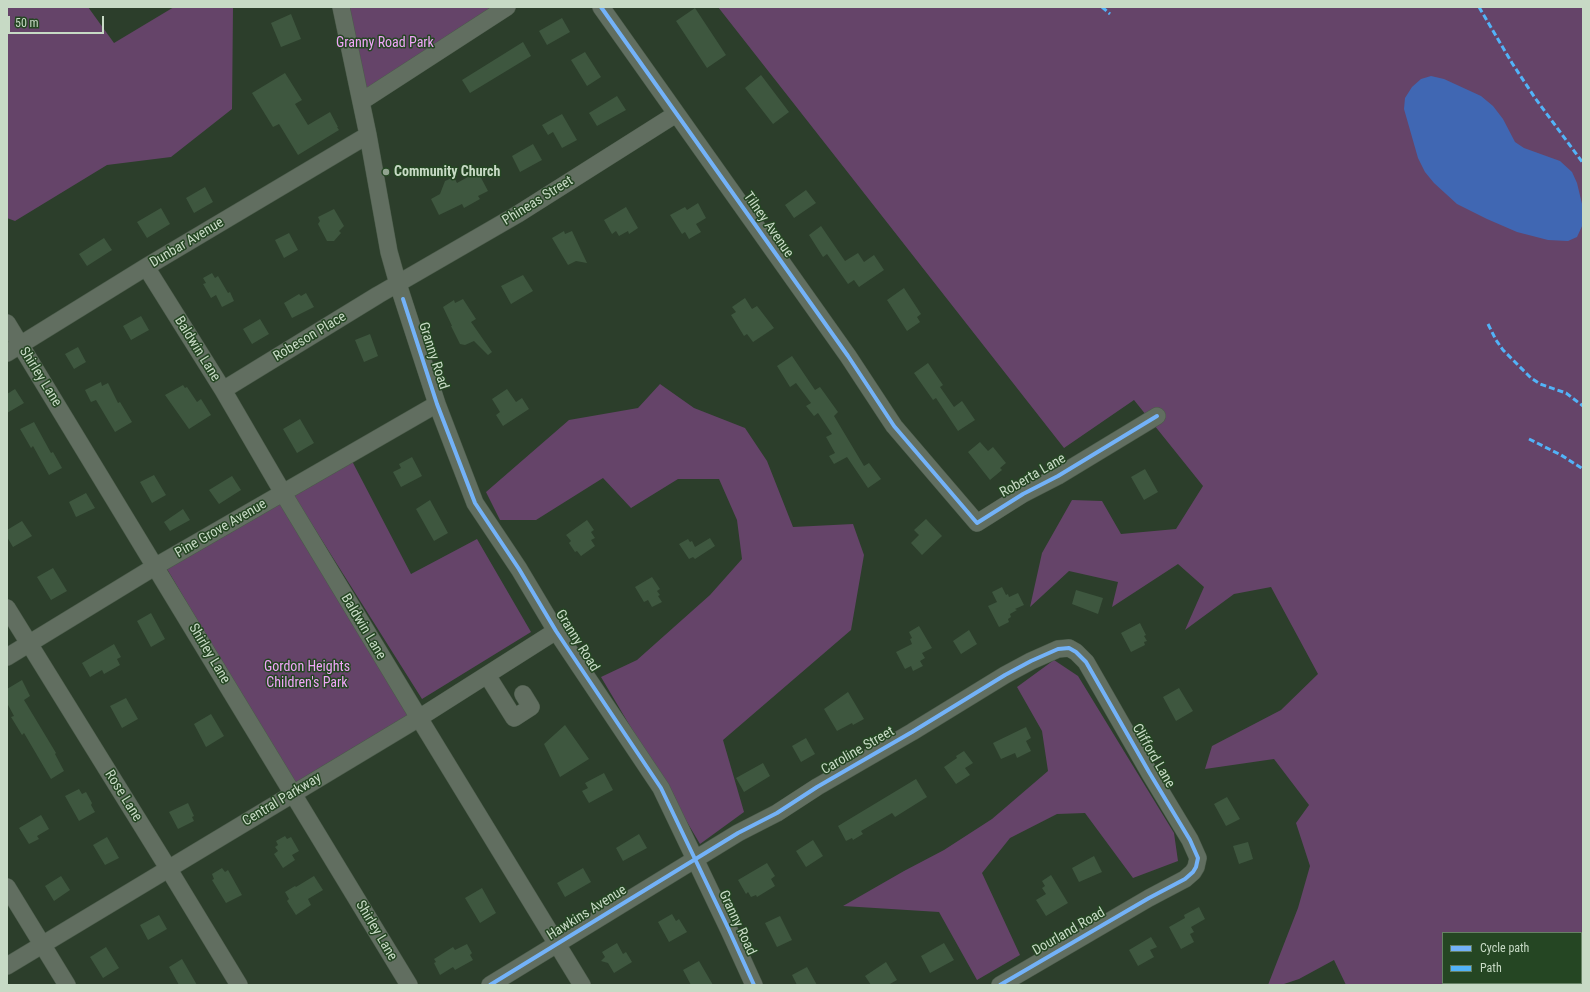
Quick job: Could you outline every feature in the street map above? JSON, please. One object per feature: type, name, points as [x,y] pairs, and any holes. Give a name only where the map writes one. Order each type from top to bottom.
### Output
[{"type":"street","name":"Granny Road","points":[[341,7],[362,101],[389,252],[437,404],[475,503],[519,568],[556,631],[661,788],[754,985]]},
{"type":"street","points":[[362,101],[507,7]]},
{"type":"street","name":"Tilney Avenue","points":[[601,7],[848,356],[894,426],[919,455]]},
{"type":"street","name":"Phineas Street","points":[[398,284],[518,214],[676,114]]},
{"type":"street","name":"Dunbar Avenue","points":[[14,349],[146,267],[368,135]]},
{"type":"street","name":"Baldwin Lane","points":[[146,267],[223,390],[283,493],[582,985]]},
{"type":"street","name":"Robeson Place","points":[[223,390],[398,284]]},
{"type":"street","name":"Shirley Lane","points":[[7,323],[14,349],[156,566],[409,985]]},
{"type":"street","name":"Pine Grove Avenue","points":[[7,656],[156,566],[437,404]]},
{"type":"street","name":"Roberta Lane","points":[[919,455],[977,523],[1023,494],[1058,476],[1157,416]]},
{"type":"street","name":"Rose Lane","points":[[7,608],[239,985]]},
{"type":"street","name":"Central Parkway","points":[[7,966],[43,946],[168,868],[419,718],[556,631]]},
{"type":"street","name":"Clifford Lane","points":[[1031,661],[1058,650],[1069,648],[1076,652],[1086,662],[1190,840],[1198,858],[1193,872],[1185,879],[1149,898]]},
{"type":"street","name":"Caroline Street","points":[[695,859],[738,833],[777,813],[816,787],[1031,661]]},
{"type":"street","points":[[487,675],[514,718],[531,707],[523,694]]},
{"type":"street","name":"Hawkins Avenue","points":[[490,985],[695,859]]},
{"type":"street","points":[[7,887],[67,985]]},
{"type":"street","name":"Dourland Road","points":[[1000,985],[1149,898]]},
{"type":"green space","points":[[7,7],[88,7],[114,43],[174,7],[233,7],[232,109],[171,157],[107,165],[15,221],[7,218]]},
{"type":"green space","name":"Granny Road Park","points":[[339,7],[506,7],[362,101]]},
{"type":"green space","points":[[718,7],[1583,7],[1583,985],[1346,985],[1334,960],[1299,979],[1281,985],[1268,985],[1298,908],[1310,866],[1296,823],[1309,805],[1274,759],[1205,769],[1212,746],[1281,710],[1318,674],[1271,587],[1234,594],[1185,630],[1204,587],[1178,564],[1112,607],[1118,582],[1069,571],[1030,607],[1042,553],[1072,500],[1102,501],[1121,534],[1176,529],[1203,486],[1134,400],[1064,448]]},
{"type":"green space","points":[[660,384],[694,408],[745,428],[767,461],[793,527],[853,524],[864,555],[851,630],[723,740],[744,812],[700,844],[601,677],[637,660],[710,595],[742,559],[737,520],[719,479],[678,479],[631,508],[603,478],[536,520],[500,520],[486,492],[569,420],[638,408]]},
{"type":"green space","points":[[352,461],[411,574],[477,539],[531,632],[422,699],[294,496]]},
{"type":"green space","name":"Gordon Heights Children's Park","points":[[281,500],[410,716],[295,786],[167,569]]},
{"type":"green space","points":[[1054,660],[1078,676],[1174,833],[1178,861],[1133,878],[1085,813],[1057,814],[1010,838],[982,873],[1020,955],[977,980],[939,912],[843,906],[944,850],[992,819],[1048,771],[1042,731],[1017,687]]},
{"type":"water","points":[[1431,76],[1444,79],[1481,96],[1493,106],[1503,119],[1515,142],[1524,148],[1560,161],[1572,172],[1577,183],[1583,208],[1583,224],[1577,237],[1568,241],[1548,240],[1517,232],[1457,204],[1434,183],[1425,172],[1418,158],[1404,109],[1405,98],[1412,87],[1421,79]]},
{"type":"building","points":[[695,8],[726,55],[707,68],[676,21]]},
{"type":"building","points":[[291,14],[301,39],[281,47],[271,23]]},
{"type":"building","points":[[562,18],[570,32],[547,45],[539,31]]},
{"type":"building","points":[[523,42],[531,56],[470,93],[462,80]]},
{"type":"building","points":[[585,52],[601,77],[587,86],[571,60]]},
{"type":"building","points":[[285,73],[302,100],[295,104],[308,125],[330,112],[339,130],[298,155],[279,124],[273,127],[252,93]]},
{"type":"building","points":[[761,75],[789,112],[773,124],[745,88]]},
{"type":"building","points":[[617,96],[626,110],[597,126],[589,113]]},
{"type":"building","points":[[562,114],[577,140],[562,148],[553,132],[548,135],[542,125]]},
{"type":"building","points":[[533,144],[542,160],[520,172],[512,156]]},
{"type":"building","points":[[475,173],[479,174],[488,191],[478,196],[480,199],[464,208],[462,204],[439,215],[431,199],[440,194],[445,181],[454,177],[457,183]]},
{"type":"building","points":[[205,187],[213,202],[194,213],[186,198]]},
{"type":"building","points":[[806,190],[816,203],[794,218],[785,205]]},
{"type":"building","points":[[698,203],[706,218],[696,224],[701,232],[689,239],[685,232],[682,234],[670,215],[685,207],[687,210]]},
{"type":"building","points":[[626,207],[638,228],[629,234],[628,231],[619,236],[616,231],[612,234],[604,220]]},
{"type":"building","points":[[161,208],[170,224],[147,238],[137,222]]},
{"type":"building","points":[[334,209],[344,226],[339,231],[341,233],[334,241],[327,241],[318,224],[320,221],[318,217]]},
{"type":"building","points":[[821,226],[845,261],[858,253],[864,262],[874,255],[884,270],[859,287],[854,280],[848,284],[827,254],[823,257],[809,235]]},
{"type":"building","points":[[564,231],[565,234],[572,231],[587,263],[576,261],[568,265],[552,238]]},
{"type":"building","points":[[289,233],[298,250],[284,258],[275,240]]},
{"type":"building","points":[[104,238],[112,250],[87,266],[79,254]]},
{"type":"building","points":[[212,273],[215,278],[218,276],[228,293],[230,292],[234,301],[222,307],[216,295],[211,298],[203,284],[206,283],[203,278]]},
{"type":"building","points":[[523,275],[533,291],[511,304],[501,286]]},
{"type":"building","points":[[904,288],[921,314],[917,317],[920,322],[907,331],[887,300]]},
{"type":"building","points":[[306,293],[314,307],[292,318],[284,303],[299,294],[301,296]]},
{"type":"building","points":[[745,298],[752,309],[757,306],[774,328],[753,342],[747,334],[744,336],[731,315],[736,312],[732,307]]},
{"type":"building","points":[[463,299],[476,319],[471,322],[492,352],[488,355],[474,341],[465,345],[460,344],[451,326],[443,307],[454,300],[455,303]]},
{"type":"building","points":[[141,316],[149,330],[131,340],[123,326]]},
{"type":"building","points":[[260,319],[269,334],[252,344],[243,329]]},
{"type":"building","points":[[370,334],[378,356],[364,362],[355,340]]},
{"type":"building","points":[[78,347],[86,362],[74,369],[65,354]]},
{"type":"building","points":[[792,356],[815,390],[820,387],[838,412],[834,416],[864,466],[869,463],[881,479],[868,488],[847,457],[834,464],[829,456],[835,453],[826,437],[832,434],[818,413],[814,416],[806,406],[811,403],[796,383],[790,387],[777,366]]},
{"type":"building","points":[[928,363],[943,385],[940,387],[954,407],[962,401],[975,420],[958,431],[936,398],[933,400],[914,373]]},
{"type":"building","points":[[101,382],[102,386],[108,383],[118,403],[120,402],[132,422],[115,432],[96,400],[91,402],[85,390]]},
{"type":"building","points":[[183,385],[185,388],[187,387],[197,402],[201,399],[211,415],[189,429],[165,395]]},
{"type":"building","points":[[15,389],[24,403],[7,413],[7,394]]},
{"type":"building","points":[[507,389],[516,402],[522,398],[529,409],[503,426],[496,415],[500,412],[492,399]]},
{"type":"building","points":[[300,419],[314,443],[297,453],[283,429]]},
{"type":"building","points":[[34,422],[51,453],[53,452],[62,468],[49,475],[33,446],[31,448],[20,429]]},
{"type":"building","points":[[980,442],[988,451],[993,447],[1006,463],[1000,468],[1002,470],[990,480],[968,452]]},
{"type":"building","points":[[412,457],[422,476],[401,487],[393,472],[401,468],[399,464]]},
{"type":"building","points":[[1145,469],[1158,492],[1144,500],[1131,477]]},
{"type":"building","points":[[154,475],[166,495],[152,503],[140,482]]},
{"type":"building","points":[[232,476],[241,490],[219,504],[209,490]]},
{"type":"building","points":[[86,493],[95,508],[76,517],[69,502]]},
{"type":"building","points":[[430,500],[448,533],[434,541],[416,509]]},
{"type":"building","points":[[183,509],[190,520],[170,531],[164,522]]},
{"type":"building","points":[[926,519],[942,536],[922,555],[911,543],[919,535],[914,530]]},
{"type":"building","points":[[587,520],[594,530],[591,532],[595,538],[591,540],[595,546],[581,556],[577,551],[575,552],[569,543],[571,541],[566,535]]},
{"type":"building","points":[[22,521],[32,536],[13,547],[7,537],[7,530]]},
{"type":"building","points":[[710,538],[715,546],[695,559],[693,557],[689,559],[679,544],[688,539],[690,542],[692,541],[695,547]]},
{"type":"building","points":[[53,568],[67,591],[51,600],[37,577]]},
{"type":"building","points":[[652,577],[660,589],[657,591],[662,602],[652,607],[648,600],[644,602],[635,587]]},
{"type":"building","points":[[1002,587],[1006,595],[1008,594],[1009,597],[1018,593],[1024,605],[1015,609],[1017,610],[1010,614],[1011,617],[1008,619],[1009,622],[999,627],[988,606],[997,602],[992,592]]},
{"type":"building","points":[[1076,590],[1103,598],[1098,614],[1072,604]]},
{"type":"building","points":[[151,613],[165,639],[151,647],[137,621]]},
{"type":"building","points":[[1140,623],[1146,635],[1144,636],[1147,641],[1144,642],[1145,645],[1131,652],[1121,633]]},
{"type":"building","points":[[919,626],[932,648],[922,653],[925,658],[920,661],[923,666],[913,671],[911,666],[905,669],[896,652],[912,644],[910,639],[912,638],[909,632]]},
{"type":"building","points":[[969,630],[977,644],[961,654],[953,641]]},
{"type":"building","points":[[114,644],[121,657],[117,659],[120,665],[104,674],[102,670],[90,677],[82,663]]},
{"type":"building","points":[[22,680],[30,696],[24,700],[56,753],[55,754],[64,771],[51,779],[24,733],[22,735],[11,717],[14,716],[7,703],[7,689]]},
{"type":"building","points":[[1179,688],[1193,711],[1176,721],[1163,697]]},
{"type":"building","points":[[848,692],[864,719],[853,725],[852,723],[837,731],[824,709]]},
{"type":"building","points":[[126,698],[138,719],[122,728],[110,706]]},
{"type":"building","points":[[211,714],[224,736],[206,747],[194,724]]},
{"type":"building","points":[[565,725],[589,759],[560,777],[544,744]]},
{"type":"building","points":[[1026,727],[1031,738],[1026,741],[1031,751],[1017,758],[1015,753],[1001,759],[993,743]]},
{"type":"building","points":[[806,738],[815,754],[801,762],[792,746]]},
{"type":"building","points":[[964,751],[973,763],[965,768],[970,775],[956,784],[944,767]]},
{"type":"building","points":[[763,763],[770,776],[744,792],[736,778]]},
{"type":"building","points":[[604,773],[613,790],[589,803],[582,791],[588,788],[585,783]]},
{"type":"building","points":[[916,779],[927,797],[895,817],[892,813],[861,831],[863,834],[853,840],[852,838],[846,841],[838,826]]},
{"type":"building","points":[[79,789],[82,794],[86,792],[95,812],[79,821],[65,796]]},
{"type":"building","points":[[1227,797],[1240,819],[1226,826],[1214,804]]},
{"type":"building","points":[[188,803],[194,816],[192,817],[194,821],[178,829],[169,812]]},
{"type":"building","points":[[41,815],[49,829],[37,836],[39,839],[29,844],[19,828]]},
{"type":"building","points":[[639,834],[647,848],[623,861],[616,848]]},
{"type":"building","points":[[285,836],[287,839],[291,837],[299,851],[292,855],[295,860],[283,868],[274,854],[278,851],[275,847],[278,845],[276,841]]},
{"type":"building","points":[[107,837],[119,858],[105,865],[93,845]]},
{"type":"building","points":[[813,840],[823,856],[806,867],[796,851]]},
{"type":"building","points":[[1248,842],[1253,859],[1239,864],[1233,846]]},
{"type":"building","points":[[1094,856],[1102,872],[1079,882],[1072,868]]},
{"type":"building","points":[[767,863],[775,876],[771,879],[775,886],[757,897],[756,895],[751,897],[748,892],[746,894],[738,880]]},
{"type":"building","points":[[222,868],[225,872],[228,870],[242,895],[226,903],[212,880],[214,879],[212,874]]},
{"type":"building","points":[[583,868],[591,882],[565,897],[557,883]]},
{"type":"building","points":[[1051,875],[1068,903],[1046,916],[1036,900],[1046,894],[1042,888],[1045,886],[1042,881]]},
{"type":"building","points":[[61,876],[70,890],[54,901],[45,886]]},
{"type":"building","points":[[314,876],[323,890],[308,899],[311,905],[296,915],[287,901],[289,899],[285,892]]},
{"type":"building","points":[[482,888],[496,913],[480,923],[465,898]]},
{"type":"building","points":[[1199,907],[1205,919],[1191,927],[1194,932],[1190,934],[1194,942],[1181,949],[1169,927],[1185,918],[1184,915]]},
{"type":"building","points":[[672,914],[676,921],[679,919],[687,932],[669,942],[658,922]]},
{"type":"building","points":[[159,915],[167,929],[148,940],[140,925]]},
{"type":"building","points":[[780,916],[792,940],[777,947],[765,923]]},
{"type":"building","points":[[1151,937],[1157,947],[1150,950],[1154,957],[1138,966],[1129,950]]},
{"type":"building","points":[[617,943],[623,954],[626,952],[632,962],[614,973],[608,963],[601,961],[605,957],[602,952]]},
{"type":"building","points":[[944,943],[954,960],[930,973],[921,956]]},
{"type":"building","points":[[467,944],[472,953],[470,955],[473,960],[455,970],[453,967],[440,975],[434,963],[436,962],[434,959],[453,947],[455,950]]},
{"type":"building","points":[[106,947],[119,968],[103,978],[90,957]]},
{"type":"building","points":[[182,959],[197,985],[179,985],[169,967]]},
{"type":"building","points":[[699,961],[713,985],[691,985],[683,970]]},
{"type":"building","points":[[886,962],[897,980],[888,985],[871,985],[865,976]]},
{"type":"building","points":[[807,967],[817,985],[797,985],[792,975]]},
{"type":"marked path","points":[[1102,7],[1110,14]]},
{"type":"marked path","points":[[1479,7],[1512,63],[1535,98],[1583,163]]},
{"type":"marked path","points":[[1488,324],[1503,350],[1531,378],[1540,384],[1566,393],[1583,406]]},
{"type":"marked path","points":[[1529,439],[1561,455],[1583,469]]},
{"type":"cycle path","points":[[601,7],[848,356],[894,426],[977,523],[1023,494],[1058,476],[1157,416]]},
{"type":"cycle path","points":[[403,299],[437,404],[475,503],[519,569],[556,631],[661,788],[754,985]]},
{"type":"cycle path","points":[[490,985],[738,833],[777,813],[817,787],[912,732],[1005,675],[1058,649],[1069,648],[1076,652],[1086,662],[1190,840],[1198,858],[1193,872],[1185,879],[1149,898],[1000,985]]},
{"type":"place","name":"Community Church","points":[[386,172]]}]
